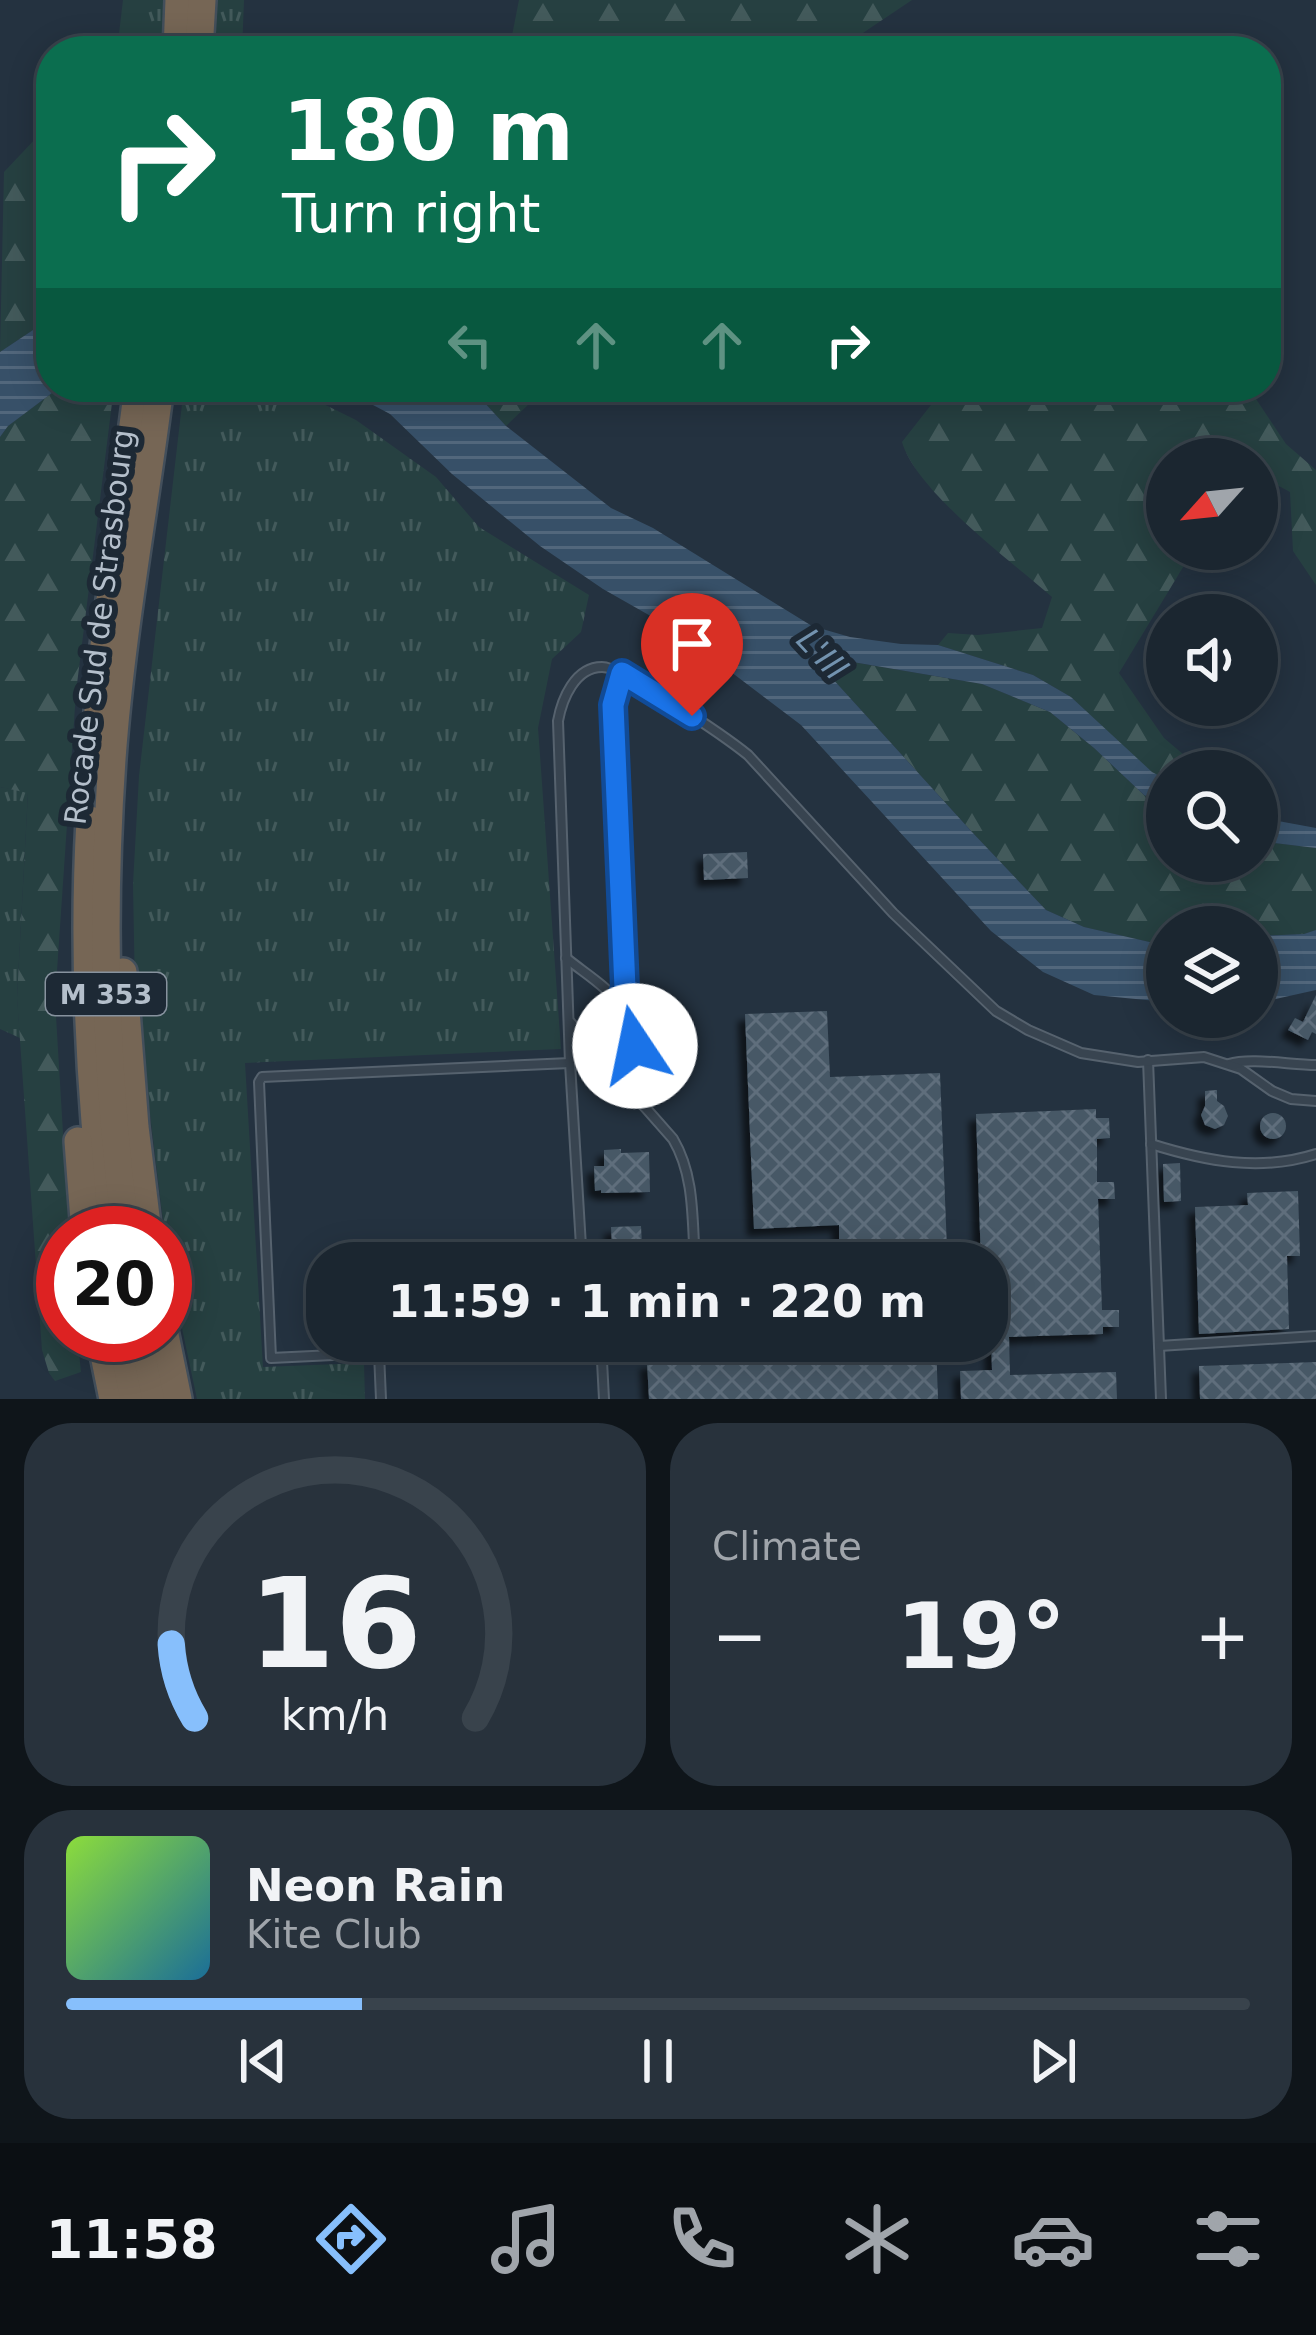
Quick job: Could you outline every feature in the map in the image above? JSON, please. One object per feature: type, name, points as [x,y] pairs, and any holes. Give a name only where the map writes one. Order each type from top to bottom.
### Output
[{"type":"highway","points":[[178,36],[179,0]]},
{"type":"highway","points":[[200,36],[202,0]]},
{"type":"highway","name":"Rocade Sud de Strasbourg","points":[[103,1206],[91,1085],[87,868],[104,652],[136,402]]},
{"type":"highway","name":"Rocade Sud de Strasbourg","points":[[123,1206],[110,1089],[104,922],[112,753],[158,402]]},
{"type":"highway","points":[[112,753],[122,793],[119,880],[124,990],[144,1206]]},
{"type":"highway","points":[[83,1206],[74,1082],[74,948],[87,868]]},
{"type":"highway","points":[[103,1362],[109,1399]]},
{"type":"highway","points":[[126,1362],[134,1399]]},
{"type":"highway","points":[[148,1362],[156,1399]]},
{"type":"highway","points":[[170,1362],[178,1399]]},
{"type":"lane","points":[[581,1242],[559,742],[562,703],[572,685],[598,666],[622,673],[748,755],[893,913],[996,1011],[1081,1053],[1138,1062],[1204,1057],[1241,1069],[1291,1099],[1316,1101]]},
{"type":"lane","points":[[619,1003],[625,988],[613,705],[622,673]]},
{"type":"lane","points":[[566,958],[619,1003],[635,1046],[645,1108]]},
{"type":"lane","points":[[569,1021],[673,1139],[690,1178],[694,1242]]},
{"type":"lane","points":[[1148,1060],[1161,1399]]},
{"type":"lane","points":[[1227,1064],[1242,1060],[1316,1065]]},
{"type":"lane","points":[[306,1356],[271,1358],[262,1077],[571,1063]]},
{"type":"lane","points":[[1151,1144],[1196,1158],[1266,1165],[1316,1154]]},
{"type":"lane","points":[[1159,1346],[1316,1336]]},
{"type":"lane","points":[[379,1362],[381,1399]]},
{"type":"lane","points":[[602,1362],[604,1399]]},
{"type":"green space","points":[[123,0],[244,0],[243,36],[119,36]]},
{"type":"green space","points":[[519,0],[912,0],[858,36],[512,36]]},
{"type":"green space","points":[[36,138],[36,328],[0,352],[4,172]]},
{"type":"green space","points":[[40,402],[112,402],[76,692],[55,1000],[67,1206],[36,1206],[36,1266],[17,998],[28,793],[0,787],[0,437]]},
{"type":"green space","points":[[182,402],[319,402],[356,420],[436,477],[479,527],[589,595],[581,632],[552,659],[538,728],[561,1049],[245,1063],[263,1367],[364,1363],[365,1399],[197,1399],[189,1362],[192,1206],[161,1206],[135,991],[133,884],[139,776]]},
{"type":"green space","points":[[484,402],[531,402],[506,426]]},
{"type":"green space","points":[[933,402],[1258,402],[1286,444],[1316,470],[1316,585],[1293,551],[1290,492],[1278,486],[1278,438],[1146,438],[1146,570],[1181,570],[1167,594],[1146,594],[1146,628],[1119,673],[1146,712],[1146,726],[1156,726],[1178,750],[1146,750],[1146,767],[1071,697],[1033,675],[938,645],[948,633],[1042,628],[1052,597],[945,504],[911,462],[902,442]]},
{"type":"green space","points":[[834,659],[982,684],[1050,712],[1146,796],[1146,882],[1278,882],[1278,843],[1316,848],[1316,930],[1278,935],[1278,906],[1146,906],[1146,941],[1084,927],[1046,910],[831,677]]},
{"type":"green space","points":[[0,787],[28,792],[17,997],[20,1038],[0,1029]]},
{"type":"green space","points":[[46,1362],[80,1362],[81,1372],[55,1381]]},
{"type":"water","points":[[36,328],[36,402],[40,402],[0,437],[0,352]]},
{"type":"water","name":"L'Ill","points":[[367,402],[484,402],[506,426],[611,508],[653,528],[812,626],[850,637],[938,645],[1033,675],[1071,697],[1146,766],[1146,796],[1050,712],[982,684],[835,659],[831,677],[1046,910],[1084,927],[1146,941],[1146,1000],[1094,995],[1043,972],[991,931],[801,725],[677,631],[540,546],[452,474],[390,414]]},
{"type":"water","points":[[1278,821],[1316,828],[1316,848],[1278,843]]},
{"type":"water","points":[[1316,930],[1316,990],[1278,998],[1278,935]]},
{"type":"building","points":[[747,852],[748,878],[704,880],[703,854]]},
{"type":"building","points":[[649,989],[667,1008],[647,1025],[630,1006]]},
{"type":"building","points":[[1316,995],[1316,1034],[1312,1032],[1308,1040],[1288,1030],[1295,1018],[1303,1022]]},
{"type":"building","points":[[827,1011],[830,1077],[940,1073],[947,1242],[839,1242],[839,1225],[754,1229],[745,1014]]},
{"type":"building","points":[[1217,1090],[1217,1101],[1228,1116],[1215,1129],[1205,1125],[1201,1115],[1205,1091]]},
{"type":"building","points":[[1096,1109],[1096,1118],[1109,1118],[1110,1138],[1097,1139],[1097,1182],[1114,1182],[1115,1199],[1098,1199],[1102,1310],[1119,1310],[1119,1327],[1103,1327],[1103,1334],[1009,1337],[1010,1375],[1116,1372],[1117,1399],[961,1399],[960,1371],[992,1370],[992,1362],[1008,1362],[1008,1242],[980,1242],[976,1114]]},
{"type":"building","points":[[1273,1113],[1286,1126],[1273,1139],[1260,1126]]},
{"type":"building","points":[[621,1149],[621,1153],[649,1152],[650,1192],[595,1191],[594,1166],[604,1166],[604,1150]]},
{"type":"building","points":[[1180,1163],[1181,1201],[1164,1202],[1163,1164]]},
{"type":"building","points":[[1298,1191],[1300,1256],[1287,1256],[1289,1329],[1199,1334],[1195,1207],[1248,1205],[1247,1193]]},
{"type":"building","points":[[641,1226],[642,1242],[612,1242],[611,1227]]},
{"type":"building","points":[[647,1362],[937,1362],[938,1399],[649,1399]]},
{"type":"building","points":[[1316,1362],[1316,1399],[1200,1399],[1199,1366]]},
{"type":"route","points":[[635,1046],[619,1003],[625,988],[613,705],[622,673],[692,716]]}]
